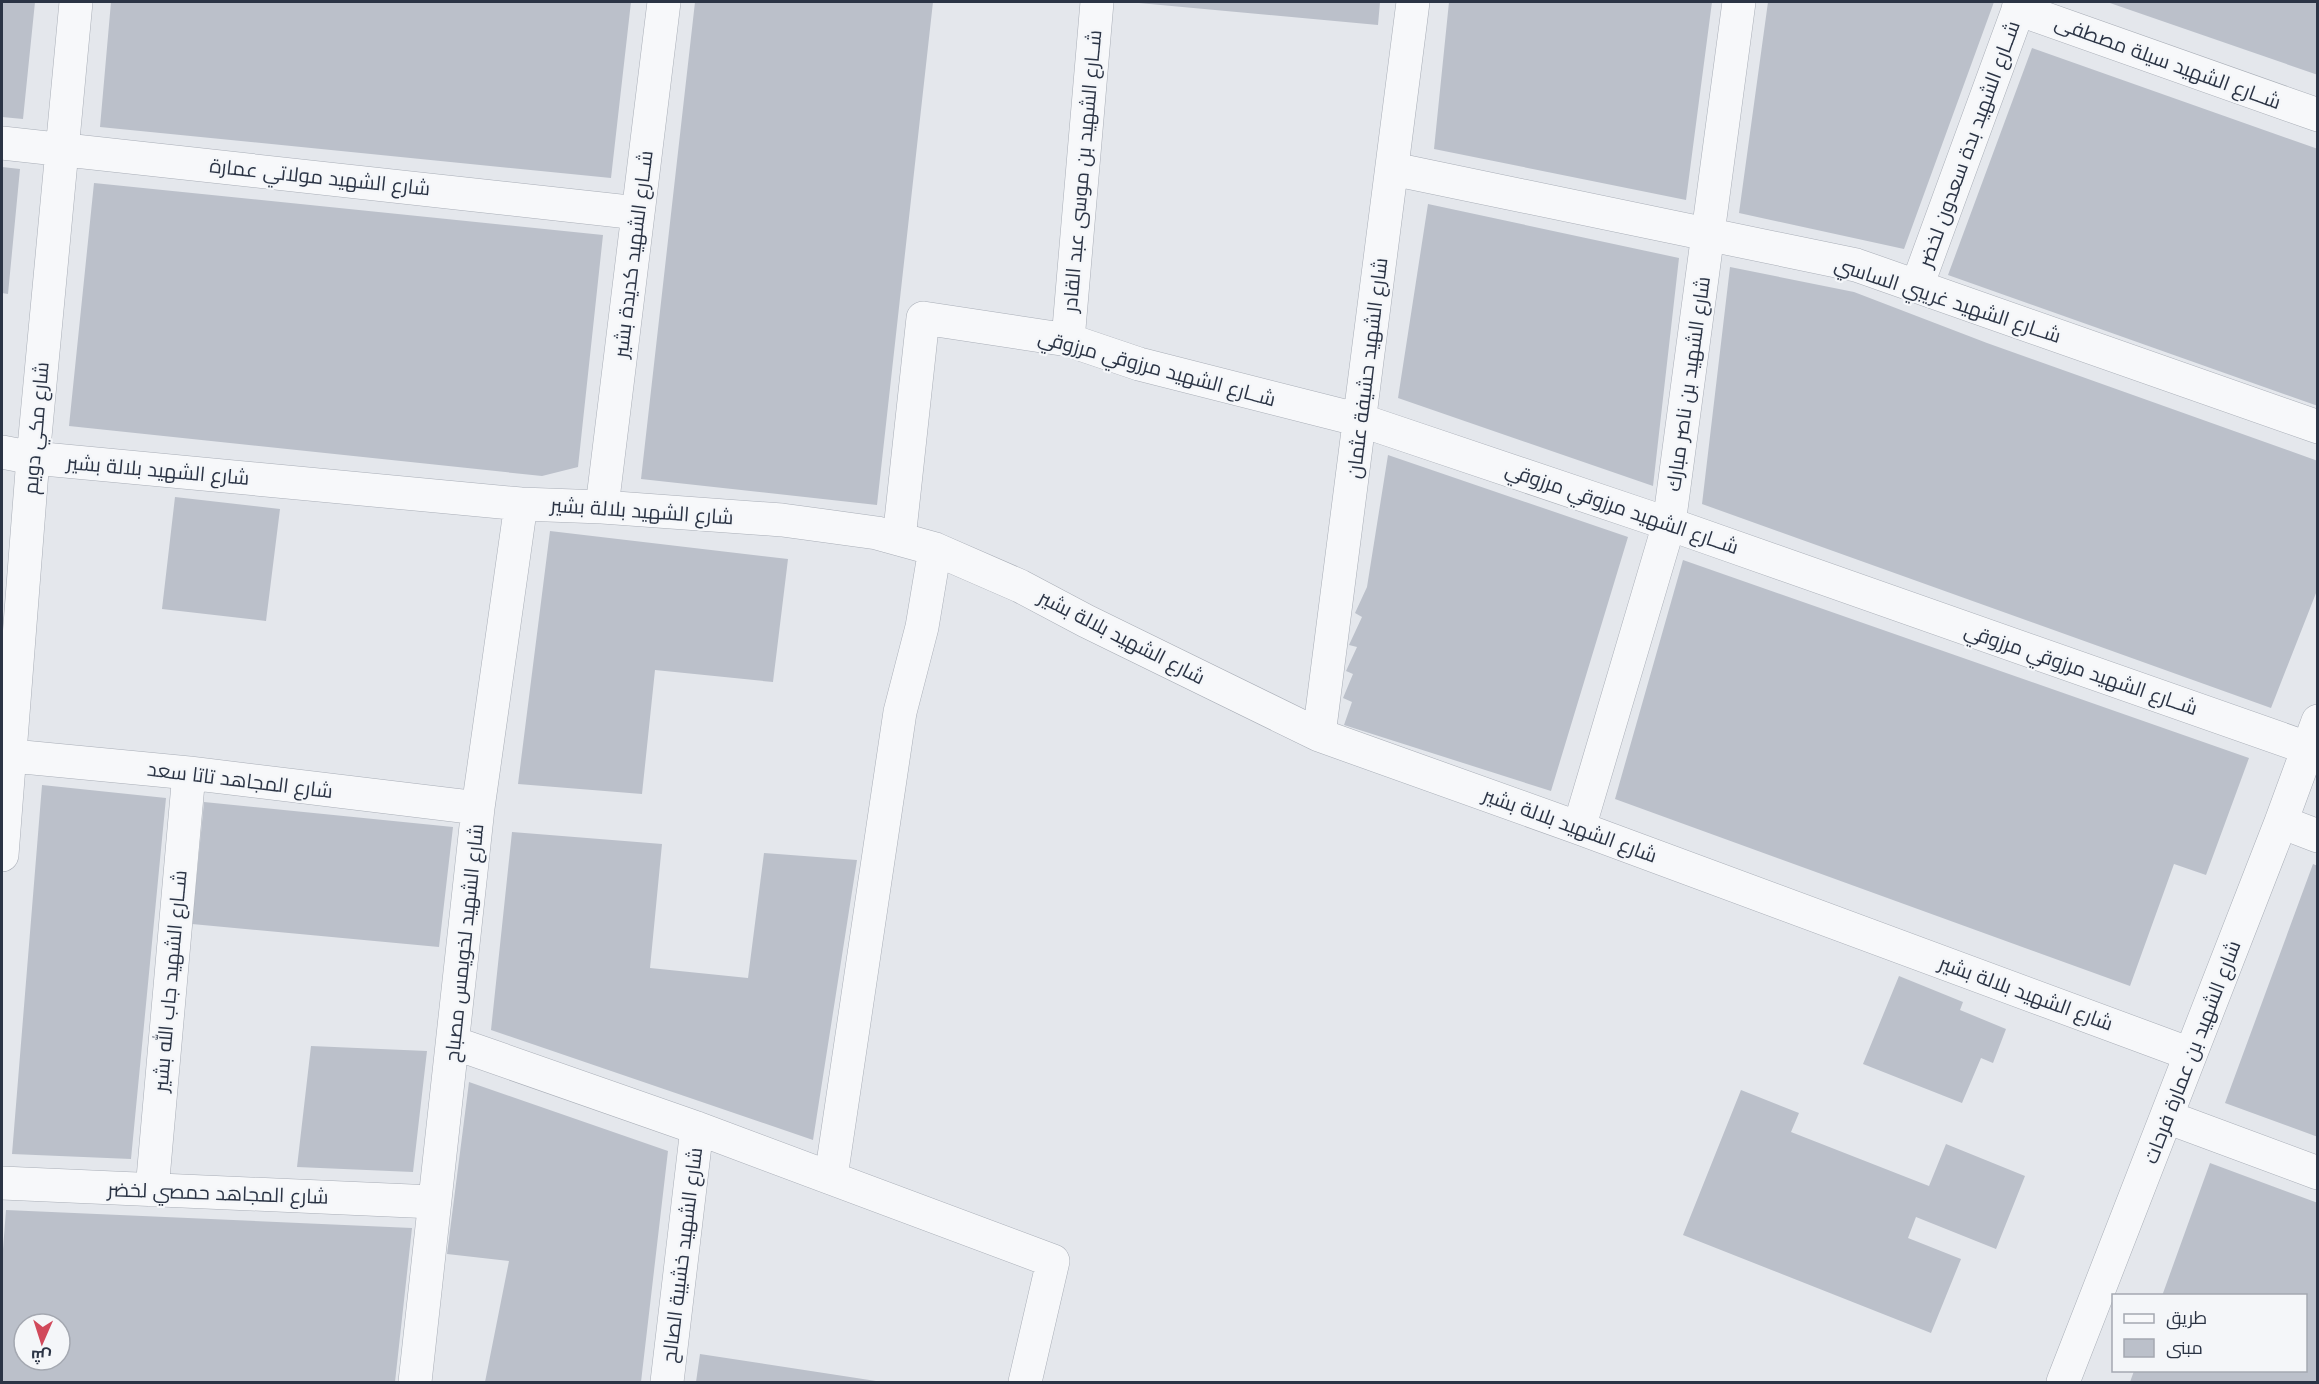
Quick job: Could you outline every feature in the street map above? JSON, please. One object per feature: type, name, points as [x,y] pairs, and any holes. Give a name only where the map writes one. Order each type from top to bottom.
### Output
[{"type":"street","name":"شارع مكي دويم","points":[[2,855],[17,455],[61,148],[76,2]]},
{"type":"street","name":"شــارع الشهيد كديدة بشير","points":[[602,507],[664,2]]},
{"type":"street","name":"شــارع الشهيد بن موسى عبد القادر","points":[[1068,340],[1096,2]]},
{"type":"street","name":"شارع الشهيد حشيفة عثمان","points":[[1319,735],[1413,2]]},
{"type":"street","name":"شارع الشهيد بن ناصر مبارك","points":[[1579,828],[1669,524],[1739,2]]},
{"type":"street","name":"شــارع الشهيد سيلة مصطفى","points":[[2020,5],[2318,115]]},
{"type":"street","name":"شــارع الشهيد بدة سعدون لخضر","points":[[1917,286],[2020,5]]},
{"type":"street","name":"شارع الشهيد مولاتي عمارة","points":[[2,143],[638,213]]},
{"type":"street","name":"شــارع الشهيد غريبي الساسي","points":[[1392,169],[1856,266],[2318,427]]},
{"type":"street","name":"شــارع الشهيد مرزوقي مرزوقي","points":[[899,539],[923,318],[1068,340],[1139,364],[1360,420],[2312,735]]},
{"type":"street","name":"شارع الشهيد بلالة بشير","points":[[17,455],[521,504],[602,507],[782,520],[877,533],[899,539],[935,549],[1020,586],[1086,621],[1319,735],[1579,828],[2190,1054]]},
{"type":"street","name":"شارع الشهيد لخويمس مصباح","points":[[415,1383],[478,808],[521,504]]},
{"type":"street","points":[[831,1177],[900,712],[922,627],[935,549]]},
{"type":"street","name":"شارع الشهيد بن عمارة فرحات","points":[[2063,1383],[2281,822],[2312,735]]},
{"type":"street","name":"شارع المجاهد تاتا سعد","points":[[6,756],[189,773],[478,808]]},
{"type":"street","name":"شــارع الشهيد جاب الله بشير","points":[[152,1190],[189,773]]},
{"type":"street","points":[[2281,822],[2318,836]]},
{"type":"street","points":[[454,1043],[697,1128],[1053,1261],[1025,1383]]},
{"type":"street","points":[[2167,1117],[2318,1173]]},
{"type":"street","name":"شارع الشهيد خشيبة الصالح","points":[[667,1383],[697,1128]]},
{"type":"street","name":"شارع المجاهد حمصي لخضر","points":[[2,1183],[434,1202]]},
{"type":"building","points":[[2,2],[35,2],[23,119],[2,117]]},
{"type":"building","points":[[111,2],[631,2],[611,178],[100,127]]},
{"type":"building","points":[[695,2],[933,2],[877,505],[641,479]]},
{"type":"building","points":[[1139,2],[1380,2],[1378,25]]},
{"type":"building","points":[[1449,2],[1712,2],[1686,200],[1434,149]]},
{"type":"building","points":[[1768,2],[1994,2],[1904,249],[1739,213]]},
{"type":"building","points":[[2107,2],[2318,2],[2318,75],[2243,49]]},
{"type":"building","points":[[2032,48],[2318,149],[2318,406],[1948,275]]},
{"type":"building","points":[[2,167],[20,169],[8,294],[2,293]]},
{"type":"building","points":[[94,183],[603,235],[578,467],[542,476],[69,426]]},
{"type":"building","points":[[1428,204],[1679,258],[1653,486],[1398,398]]},
{"type":"building","points":[[1730,267],[1854,292],[1987,343],[2318,461],[2318,588],[2271,708],[1702,504]]},
{"type":"building","points":[[1388,455],[1628,537],[1551,791],[1344,725],[1352,702],[1343,698],[1353,674],[1346,671],[1357,647],[1349,645],[1362,617],[1355,613],[1367,587]]},
{"type":"building","points":[[175,497],[280,509],[266,621],[162,609]]},
{"type":"building","points":[[550,531],[788,559],[773,682],[655,670],[642,794],[518,784]]},
{"type":"building","points":[[1683,560],[2249,758],[2206,875],[2174,864],[2130,986],[1615,799]]},
{"type":"building","points":[[42,785],[166,798],[131,1159],[12,1154]]},
{"type":"building","points":[[204,802],[453,827],[439,947],[192,924]]},
{"type":"building","points":[[512,832],[662,844],[650,968],[748,978],[764,853],[857,860],[813,1140],[491,1030]]},
{"type":"building","points":[[2313,864],[2318,866],[2318,1137],[2225,1103]]},
{"type":"building","points":[[1899,976],[1963,1002],[1960,1010],[2006,1029],[1993,1063],[1981,1058],[1962,1103],[1863,1064]]},
{"type":"building","points":[[311,1046],[427,1051],[413,1172],[297,1167]]},
{"type":"building","points":[[469,1082],[668,1151],[641,1382],[485,1382],[509,1261],[447,1254]]},
{"type":"building","points":[[1741,1090],[1799,1113],[1791,1132],[1929,1186],[1946,1144],[2025,1176],[1996,1249],[1916,1217],[1908,1238],[1961,1259],[1931,1333],[1683,1235]]},
{"type":"building","points":[[2210,1163],[2318,1203],[2318,1382],[2130,1382],[2134,1372],[2307,1372],[2307,1294],[2163,1294]]},
{"type":"building","points":[[6,1210],[412,1228],[395,1382],[2,1382],[2,1262]]},
{"type":"building","points":[[700,1354],[876,1381],[876,1382],[696,1382]]}]
